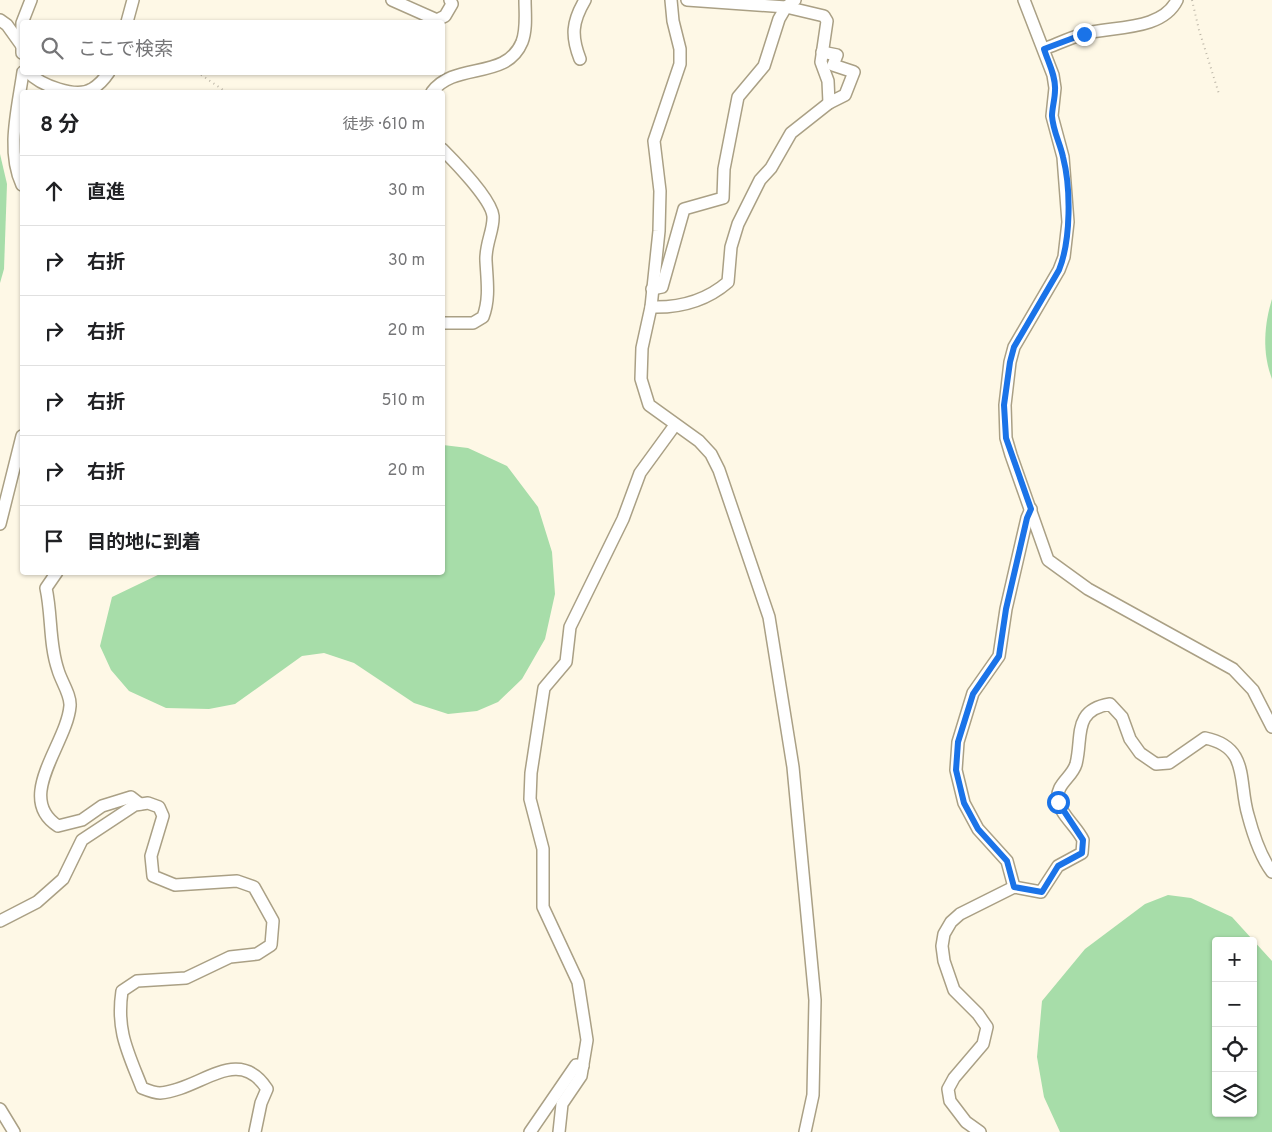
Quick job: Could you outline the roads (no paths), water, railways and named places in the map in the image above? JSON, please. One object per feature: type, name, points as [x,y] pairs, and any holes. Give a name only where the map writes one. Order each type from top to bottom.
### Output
[{"type":"street","points":[[23,20],[31,0]]},
{"type":"street","points":[[128,20],[133,0]]},
{"type":"street","points":[[392,0],[438,20],[445,16],[452,4],[450,0]]},
{"type":"street","points":[[434,90],[448,77],[485,70],[504,63],[522,43],[525,26],[525,0]]},
{"type":"street","points":[[580,59],[574,41],[574,34],[579,11],[585,0]]},
{"type":"street","points":[[671,0],[672,21],[680,49],[680,64],[654,142],[660,191],[659,231],[651,307],[642,348],[641,380],[649,404],[699,441],[711,454],[719,470],[769,617],[794,768],[815,1000],[813,1094],[805,1132]]},
{"type":"street","points":[[687,0],[791,4],[824,16],[826,21],[821,62],[828,81],[829,104]]},
{"type":"street","points":[[1024,0],[1053,75],[1055,88],[1052,116],[1063,157],[1067,182],[1068,222],[1064,257],[1059,270],[1014,347],[1004,405],[1006,438],[1048,560],[1088,589],[1232,669],[1254,690],[1272,727]]},
{"type":"street","points":[[1044,49],[1084,34],[1147,23],[1172,10],[1177,0]]},
{"type":"street","points":[[652,290],[662,287],[684,209],[723,198],[724,169],[738,97],[764,66],[779,19],[791,4]]},
{"type":"street","points":[[0,20],[7,25],[20,43]]},
{"type":"street","points":[[651,307],[672,308],[690,303],[715,293],[728,282],[730,247],[738,224],[760,180],[771,168],[791,133],[829,104],[845,95],[854,72],[833,64],[837,55],[822,52]]},
{"type":"street","points":[[21,90],[23,75]]},
{"type":"street","points":[[30,75],[51,87],[64,90]]},
{"type":"street","points":[[91,90],[106,75]]},
{"type":"street","points":[[20,94],[15,130],[16,170],[20,180]]},
{"type":"street","points":[[445,152],[480,191],[493,213],[493,223],[486,244],[488,288],[483,317],[473,323],[445,323]]},
{"type":"street","points":[[559,1132],[562,1104],[581,1076],[587,1040],[578,982],[543,907],[543,849],[530,799],[531,774],[544,688],[566,662],[570,627],[623,519],[640,473],[675,425]]},
{"type":"street","points":[[0,524],[20,451]]},
{"type":"street","points":[[1014,887],[1007,861],[978,829],[964,803],[956,770],[958,742],[973,694],[999,656],[1006,609],[1027,518],[1031,509]]},
{"type":"street","points":[[55,575],[46,588],[58,670],[71,704],[66,726],[41,782],[41,807],[48,820],[58,826],[82,820],[102,806],[131,797],[140,804]]},
{"type":"street","points":[[980,1132],[966,1122],[950,1101],[948,1089],[954,1078],[983,1044],[987,1027],[978,1014],[954,990],[948,975],[942,946],[944,934],[951,922],[960,914],[1014,887],[1042,892],[1058,866],[1082,853],[1083,840],[1058,802],[1058,790],[1076,765],[1078,738],[1085,717],[1095,706],[1110,704],[1122,717],[1130,739],[1140,753],[1156,764],[1169,763],[1205,738],[1220,741],[1234,755],[1243,776],[1247,814],[1259,846],[1272,872]]},
{"type":"street","points":[[0,921],[37,902],[63,880],[82,840],[134,805],[148,802],[158,807],[164,816],[152,856],[153,876],[175,885],[237,881],[254,887],[273,921],[270,945],[257,954],[230,957],[186,978],[137,981],[122,991],[119,1014],[123,1038],[142,1088],[159,1093],[182,1088],[233,1068],[244,1068],[260,1079],[267,1089],[261,1103],[255,1132]]},
{"type":"street","points":[[530,1132],[576,1065],[583,1066]]},
{"type":"street","points":[[0,1109],[14,1132]]}]
